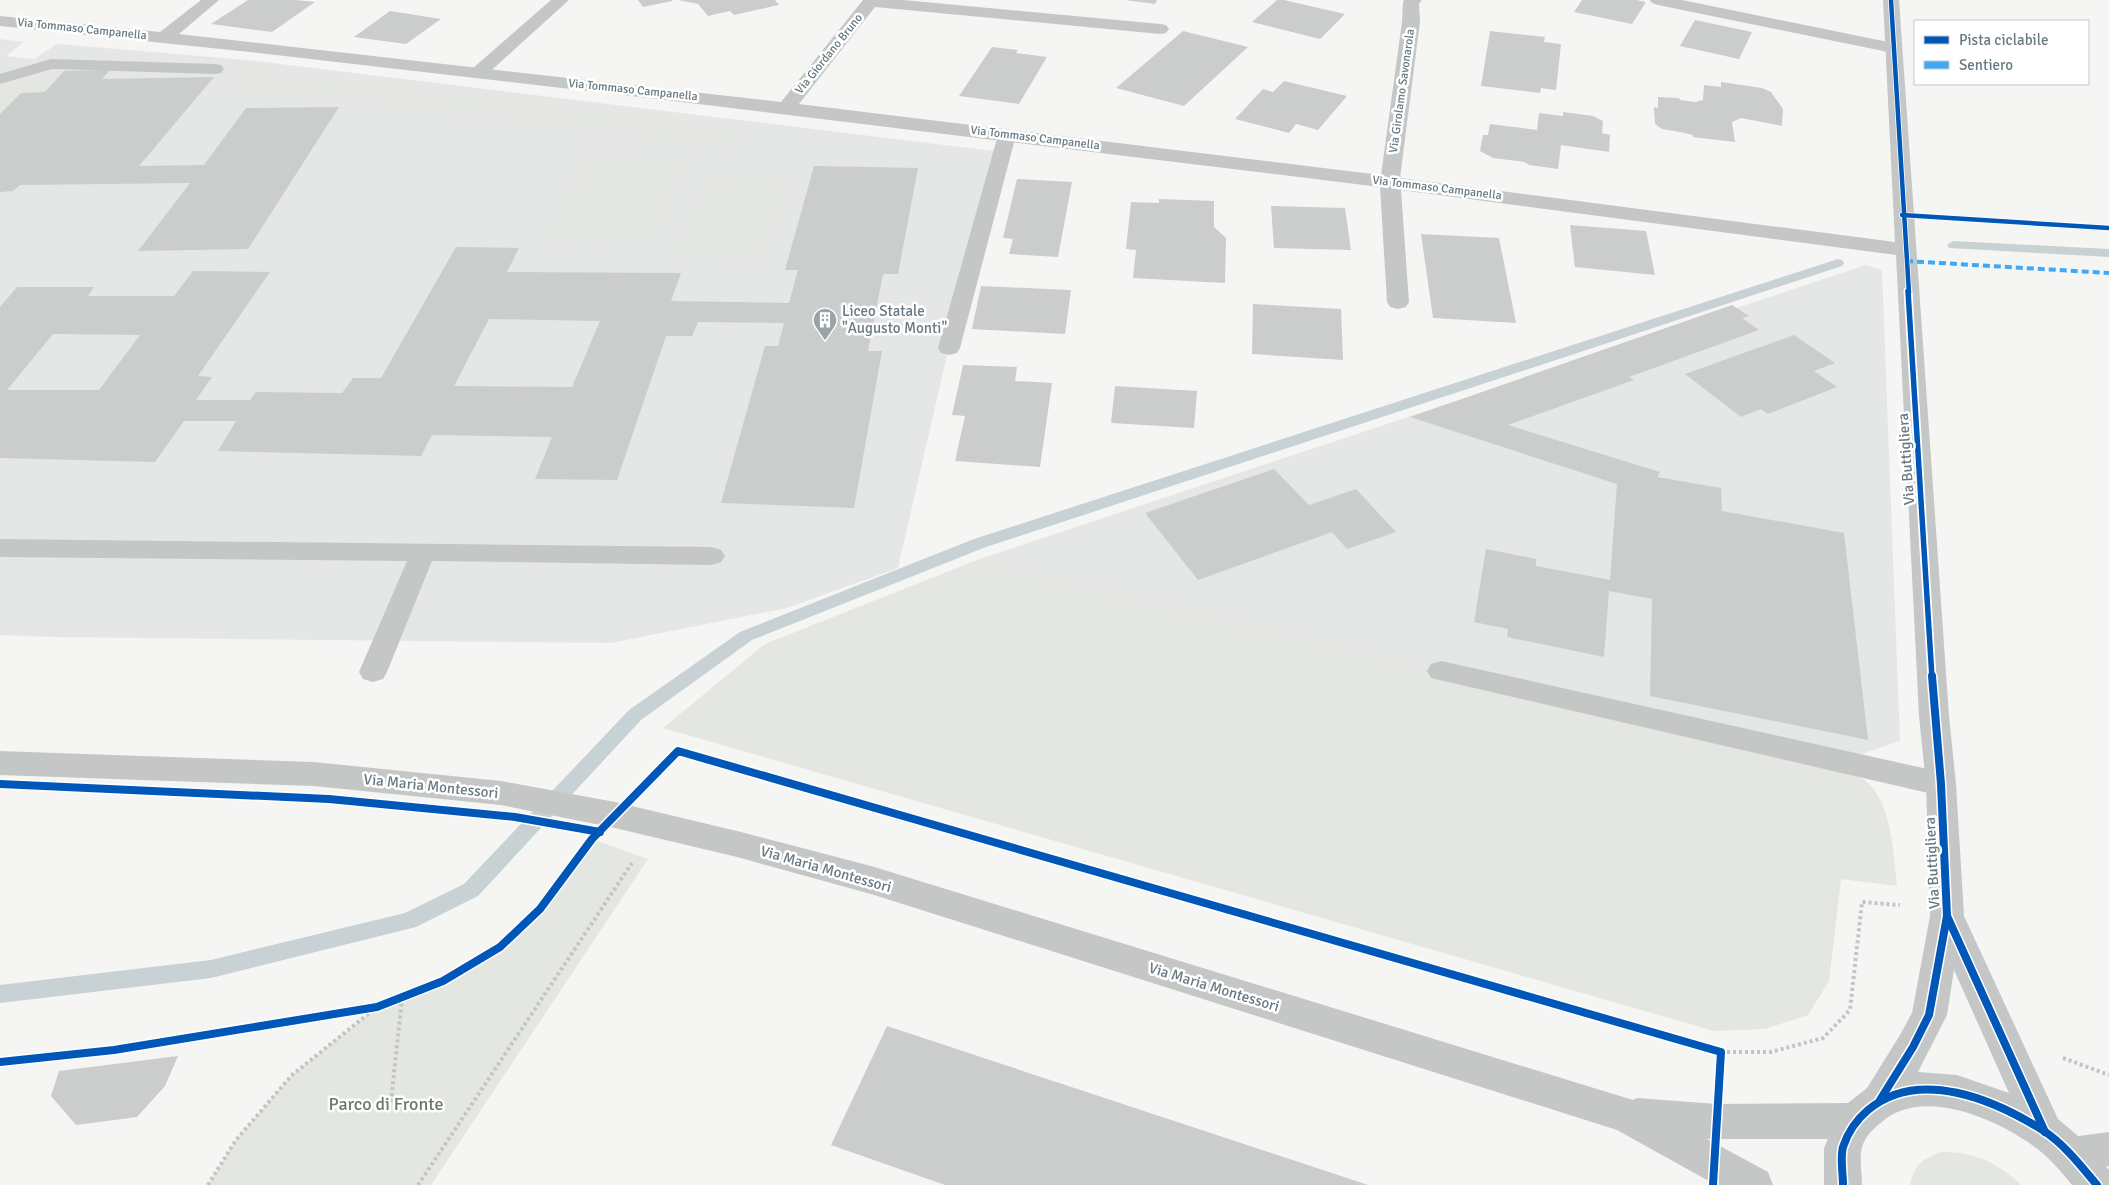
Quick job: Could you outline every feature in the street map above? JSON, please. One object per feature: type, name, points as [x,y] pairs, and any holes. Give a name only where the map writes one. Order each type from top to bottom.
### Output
[{"type":"street","name":"Via Tommaso Campanella","points":[[164,37],[211,0]]},
{"type":"street","name":"Via Girolamo Savonarola","points":[[1398,302],[1390,182],[1412,2],[1414,0]]},
{"type":"street","name":"Via Buttigliera","points":[[1843,1185],[1842,1148],[1913,1048],[1929,1015],[1947,916],[1941,784],[1934,716],[1904,250],[1891,0]]},
{"type":"street","points":[[872,1],[1160,29]]},
{"type":"street","name":"Via Giordano Bruno","points":[[786,108],[872,1]]},
{"type":"street","name":"Via Tommaso Campanella","points":[[0,21],[164,37],[786,108],[1390,182],[1904,250]]},
{"type":"street","name":"Via Maria Montessori","points":[[0,763],[314,774],[530,798],[737,844],[871,880],[1626,1115],[1754,1185]]},
{"type":"street","name":"Via Buttigliera","points":[[1947,916],[2086,1164]]},
{"type":"street","name":"Via Maria Montessori","points":[[1626,1115],[1717,1122],[1868,1110],[1915,1089],[1958,1092],[2001,1107],[2086,1164]]},
{"type":"lane","points":[[478,73],[561,0]]},
{"type":"lane","points":[[1658,0],[1893,48]]},
{"type":"lane","points":[[0,79],[51,64],[215,70]]},
{"type":"lane","points":[[948,348],[1007,135]]},
{"type":"lane","points":[[0,548],[712,556]]},
{"type":"lane","points":[[373,672],[423,552]]},
{"type":"lane","points":[[1441,671],[1941,784]]},
{"type":"path","points":[[418,1185],[634,860]]},
{"type":"path","points":[[1711,1049],[1720,1052],[1771,1052],[1823,1038],[1850,1010],[1862,902],[1903,905]]},
{"type":"path","points":[[394,1001],[410,995]]},
{"type":"path","points":[[391,1102],[402,998]]},
{"type":"path","points":[[358,1010],[385,1004]]},
{"type":"path","points":[[208,1185],[236,1140],[292,1075],[377,1007]]},
{"type":"path","points":[[1717,1122],[1720,1052]]},
{"type":"shaded area","points":[[0,39],[24,42],[6,56],[34,59],[57,44],[247,60],[994,151],[898,568],[787,608],[611,643],[0,635]]},
{"type":"shaded area","points":[[1866,265],[1882,270],[1900,741],[1832,764],[977,560]]},
{"type":"green space","points":[[244,68],[741,127],[727,145],[222,85]]},
{"type":"green space","points":[[64,71],[45,92],[21,93],[0,114],[0,85]]},
{"type":"green space","points":[[590,152],[691,154],[650,246],[544,242]]},
{"type":"green space","points":[[706,176],[789,179],[760,259],[671,256]]},
{"type":"green space","points":[[977,560],[1832,764],[1852,772],[1863,779],[1880,799],[1892,843],[1897,886],[1841,879],[1829,981],[1808,1015],[1765,1029],[1714,1031],[663,728],[765,644]]},
{"type":"green space","name":"Parco di Fronte","points":[[592,839],[648,859],[431,1185],[208,1185],[236,1140],[292,1075],[377,1007],[443,981],[500,947],[540,909]]},
{"type":"green space","points":[[1941,1152],[1965,1154],[1985,1160],[2003,1170],[2021,1185],[1910,1185],[1914,1172],[1920,1163]]},
{"type":"building","points":[[248,0],[315,2],[272,32],[211,24]]},
{"type":"building","points":[[638,0],[672,0],[672,1],[643,7]]},
{"type":"building","points":[[678,0],[775,0],[779,5],[734,15],[730,11],[708,16],[698,4]]},
{"type":"building","points":[[1125,0],[1157,0],[1155,4]]},
{"type":"building","points":[[1277,0],[1345,14],[1320,39],[1252,22]]},
{"type":"building","points":[[1582,0],[1636,0],[1646,2],[1632,24],[1574,12]]},
{"type":"building","points":[[390,11],[441,19],[406,44],[354,37]]},
{"type":"building","points":[[1695,20],[1752,32],[1739,59],[1680,46]]},
{"type":"building","points":[[1183,31],[1248,47],[1184,106],[1116,88]]},
{"type":"building","points":[[1490,31],[1545,37],[1544,42],[1561,44],[1556,90],[1541,88],[1540,93],[1481,86]]},
{"type":"building","points":[[992,47],[1018,50],[1016,53],[1047,57],[1019,104],[959,96]]},
{"type":"building","points":[[110,70],[102,79],[214,77],[139,166],[204,165],[246,108],[339,107],[248,249],[138,251],[190,183],[20,185],[13,191],[0,192],[0,114],[21,93],[45,92],[64,71]]},
{"type":"building","points":[[1284,81],[1347,96],[1318,130],[1296,124],[1289,133],[1235,119],[1263,89],[1273,92]]},
{"type":"building","points":[[1721,82],[1762,88],[1771,92],[1783,109],[1782,126],[1741,118],[1732,122],[1735,142],[1693,137],[1693,135],[1662,129],[1655,124],[1654,107],[1658,108],[1658,97],[1679,98],[1680,100],[1695,102],[1703,100],[1704,85],[1721,87]]},
{"type":"building","points":[[1563,112],[1593,116],[1603,121],[1602,133],[1610,135],[1609,152],[1561,145],[1558,169],[1493,158],[1480,151],[1483,135],[1488,135],[1490,124],[1537,130],[1539,113],[1563,116]]},
{"type":"building","name":"Liceo Statale \"Augusto Monti\"","points":[[814,166],[918,168],[898,274],[883,274],[868,351],[882,351],[854,508],[721,503],[765,346],[778,346],[784,323],[698,322],[692,336],[666,336],[617,480],[535,479],[552,437],[432,435],[421,456],[218,451],[236,421],[184,421],[155,462],[0,458],[0,307],[17,287],[94,287],[88,296],[174,296],[193,271],[270,272],[198,376],[212,377],[196,400],[250,400],[256,392],[342,393],[353,378],[381,378],[456,247],[519,248],[507,272],[681,273],[671,301],[789,303],[798,270],[785,270]],"holes":[[[489,319],[600,321],[572,387],[454,386]],[[53,334],[140,335],[99,390],[7,390]]]},
{"type":"building","points":[[1017,179],[1072,182],[1058,257],[1009,254],[1013,239],[1003,238]]},
{"type":"building","points":[[1159,199],[1214,201],[1214,227],[1226,238],[1225,283],[1133,278],[1136,250],[1126,249],[1131,202],[1159,203]]},
{"type":"building","points":[[1271,206],[1345,208],[1351,250],[1274,248]]},
{"type":"building","points":[[1570,225],[1646,231],[1655,275],[1575,267]]},
{"type":"building","points":[[1421,234],[1499,238],[1516,323],[1433,318]]},
{"type":"building","points":[[981,286],[1071,290],[1065,334],[972,329]]},
{"type":"building","points":[[1253,304],[1341,309],[1343,360],[1252,354]]},
{"type":"building","points":[[1732,305],[1749,316],[1742,318],[1759,330],[1629,377],[1634,380],[1508,425],[1660,472],[1657,477],[1721,488],[1722,511],[1844,533],[1868,740],[1650,696],[1652,599],[1609,591],[1604,657],[1507,637],[1508,629],[1474,622],[1486,549],[1536,559],[1536,566],[1610,580],[1617,484],[1410,417]]},
{"type":"building","points":[[1794,335],[1835,363],[1814,371],[1837,387],[1768,414],[1761,409],[1741,417],[1685,374]]},
{"type":"building","points":[[963,365],[1017,367],[1015,381],[1052,383],[1040,467],[955,461],[965,416],[952,415]]},
{"type":"building","points":[[1115,386],[1197,391],[1194,428],[1111,423]]},
{"type":"building","points":[[1274,469],[1309,505],[1356,489],[1396,532],[1347,549],[1332,532],[1198,580],[1145,513]]},
{"type":"building","points":[[887,1026],[1368,1185],[945,1185],[831,1145]]},
{"type":"building","points":[[178,1056],[165,1086],[137,1117],[76,1125],[51,1096],[59,1071]]},
{"type":"waterway","points":[[1953,245],[2109,253]]},
{"type":"waterway","points":[[0,994],[211,969],[409,921],[471,890],[635,715],[746,636],[980,543],[1838,263]]},
{"type":"marked path","points":[[1906,261],[2109,273]]},
{"type":"cycle path","points":[[1880,1100],[1913,1047],[1929,1015],[1947,916],[1941,784],[1934,716],[1891,0]]},
{"type":"cycle path","points":[[1902,215],[2109,228]]},
{"type":"cycle path","points":[[0,1062],[114,1050],[377,1007],[443,981],[500,947],[540,909],[592,839],[678,751],[1721,1052],[1713,1185]]},
{"type":"cycle path","points":[[0,784],[329,799],[515,817],[600,832]]},
{"type":"cycle path","points":[[1947,916],[2045,1132]]},
{"type":"cycle path","points":[[1843,1185],[1843,1148],[1855,1121],[1880,1100],[1915,1089],[1957,1092],[2001,1107],[2045,1132],[2071,1154],[2097,1185]]},
{"type":"place","name":"Liceo Statale \"Augusto Monti\"","points":[[825,341]]}]
